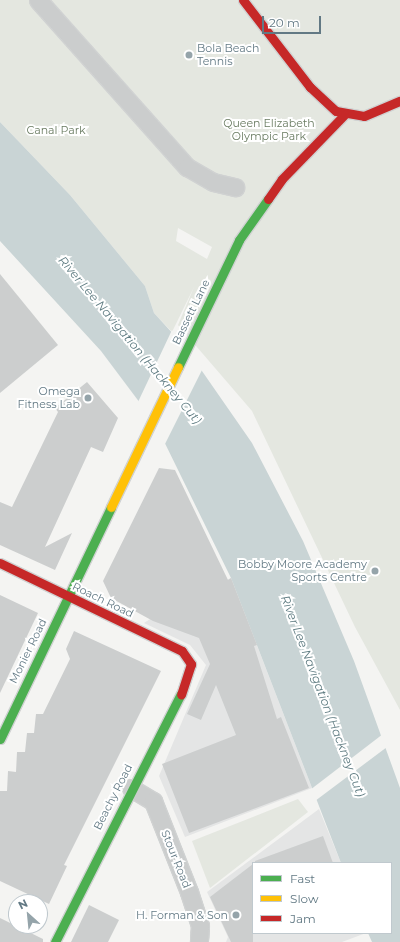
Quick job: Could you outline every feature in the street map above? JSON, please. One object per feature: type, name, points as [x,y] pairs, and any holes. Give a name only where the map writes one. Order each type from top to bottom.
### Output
[{"type":"street","points":[[38,0],[187,167],[213,182],[235,187]]},
{"type":"street","points":[[243,0],[310,87],[344,115],[372,114],[400,101]]},
{"type":"street","name":"Bassett Lane","points":[[69,597],[200,322],[258,209],[282,179],[344,115]]},
{"type":"street","name":"Roach Road","points":[[0,563],[182,651],[191,664]]},
{"type":"street","name":"Monier Road","points":[[0,738],[69,597]]},
{"type":"street","name":"Beachy Road","points":[[55,942],[131,788],[190,675],[191,664]]},
{"type":"street","name":"Stour Road","points":[[131,788],[153,801],[190,892],[200,926],[199,942]]},
{"type":"shaded area","points":[[231,578],[312,788],[185,837],[159,776],[206,665],[190,645],[144,623],[167,608]]},
{"type":"shaded area","points":[[319,809],[341,862],[252,862],[252,934],[363,934],[342,942],[226,942],[228,937],[207,892]]},
{"type":"green space","name":"Queen Elizabeth Olympic Park","points":[[0,0],[400,0],[400,710],[355,627],[252,411],[178,325],[194,287],[172,332],[154,313],[145,286],[70,195],[0,122]],"holes":[[[178,228],[212,247],[207,259],[176,241]]]},
{"type":"green space","points":[[298,799],[308,812],[210,888],[192,841]]},
{"type":"water","name":"River Lee Navigation (Hackney Cut)","points":[[0,122],[70,195],[145,286],[154,313],[186,348],[252,443],[303,541],[354,661],[400,788],[400,942],[372,942],[368,934],[392,934],[392,862],[341,862],[231,578],[155,423],[101,351],[0,241]]},
{"type":"pier","points":[[172,330],[203,368],[164,446],[138,402]]},
{"type":"pier","points":[[383,734],[387,747],[315,801],[310,790]]},
{"type":"building","points":[[0,274],[58,345],[0,393]]},
{"type":"building","points":[[87,382],[118,418],[103,452],[91,447],[45,547],[72,533],[55,570],[0,545],[0,502],[12,507],[58,412],[55,408]]},
{"type":"building","points":[[159,468],[175,470],[228,580],[231,578],[257,645],[254,646],[277,719],[281,717],[309,788],[189,833],[162,764],[236,735],[216,685],[201,720],[187,714],[210,664],[199,638],[153,621],[111,598],[103,581]]},
{"type":"building","points":[[0,595],[38,613],[0,693]]},
{"type":"building","points":[[74,631],[161,671],[64,865],[67,866],[49,904],[48,894],[28,894],[0,881],[0,791],[7,791],[8,771],[16,772],[17,752],[25,752],[27,733],[34,733],[36,714],[43,714],[70,659],[66,649]]},
{"type":"building","points":[[323,836],[333,862],[255,862]]},
{"type":"building","name":"H. Forman & Son","points":[[252,865],[253,942],[231,942],[210,897]]},
{"type":"building","points":[[89,905],[119,920],[108,942],[71,942]]},
{"type":"building","points":[[0,918],[8,922],[8,934],[33,934],[43,939],[43,942],[0,942]]},
{"type":"traffic: fast","points":[[178,367],[239,240],[268,199]]},
{"type":"traffic: fast","points":[[0,739],[111,507]]},
{"type":"traffic: fast","points":[[55,942],[181,694]]},
{"type":"traffic: slow","points":[[111,507],[178,367]]},
{"type":"traffic: jam","points":[[243,0],[310,87],[336,111],[364,116],[400,101]]},
{"type":"traffic: jam","points":[[268,199],[282,179],[344,115]]},
{"type":"traffic: jam","points":[[0,563],[182,651],[191,664],[181,694]]},
{"type":"place","name":"Bola Beach Tennis","points":[[189,55]]},
{"type":"place","name":"Omega Fitness Lab","points":[[88,398]]},
{"type":"place","name":"Bobby Moore Academy Sports Centre","points":[[375,571]]},
{"type":"place","name":"H. Forman & Son","points":[[236,915]]},
{"type":"park label","name":"Canal Park","points":[[56,130]]}]
